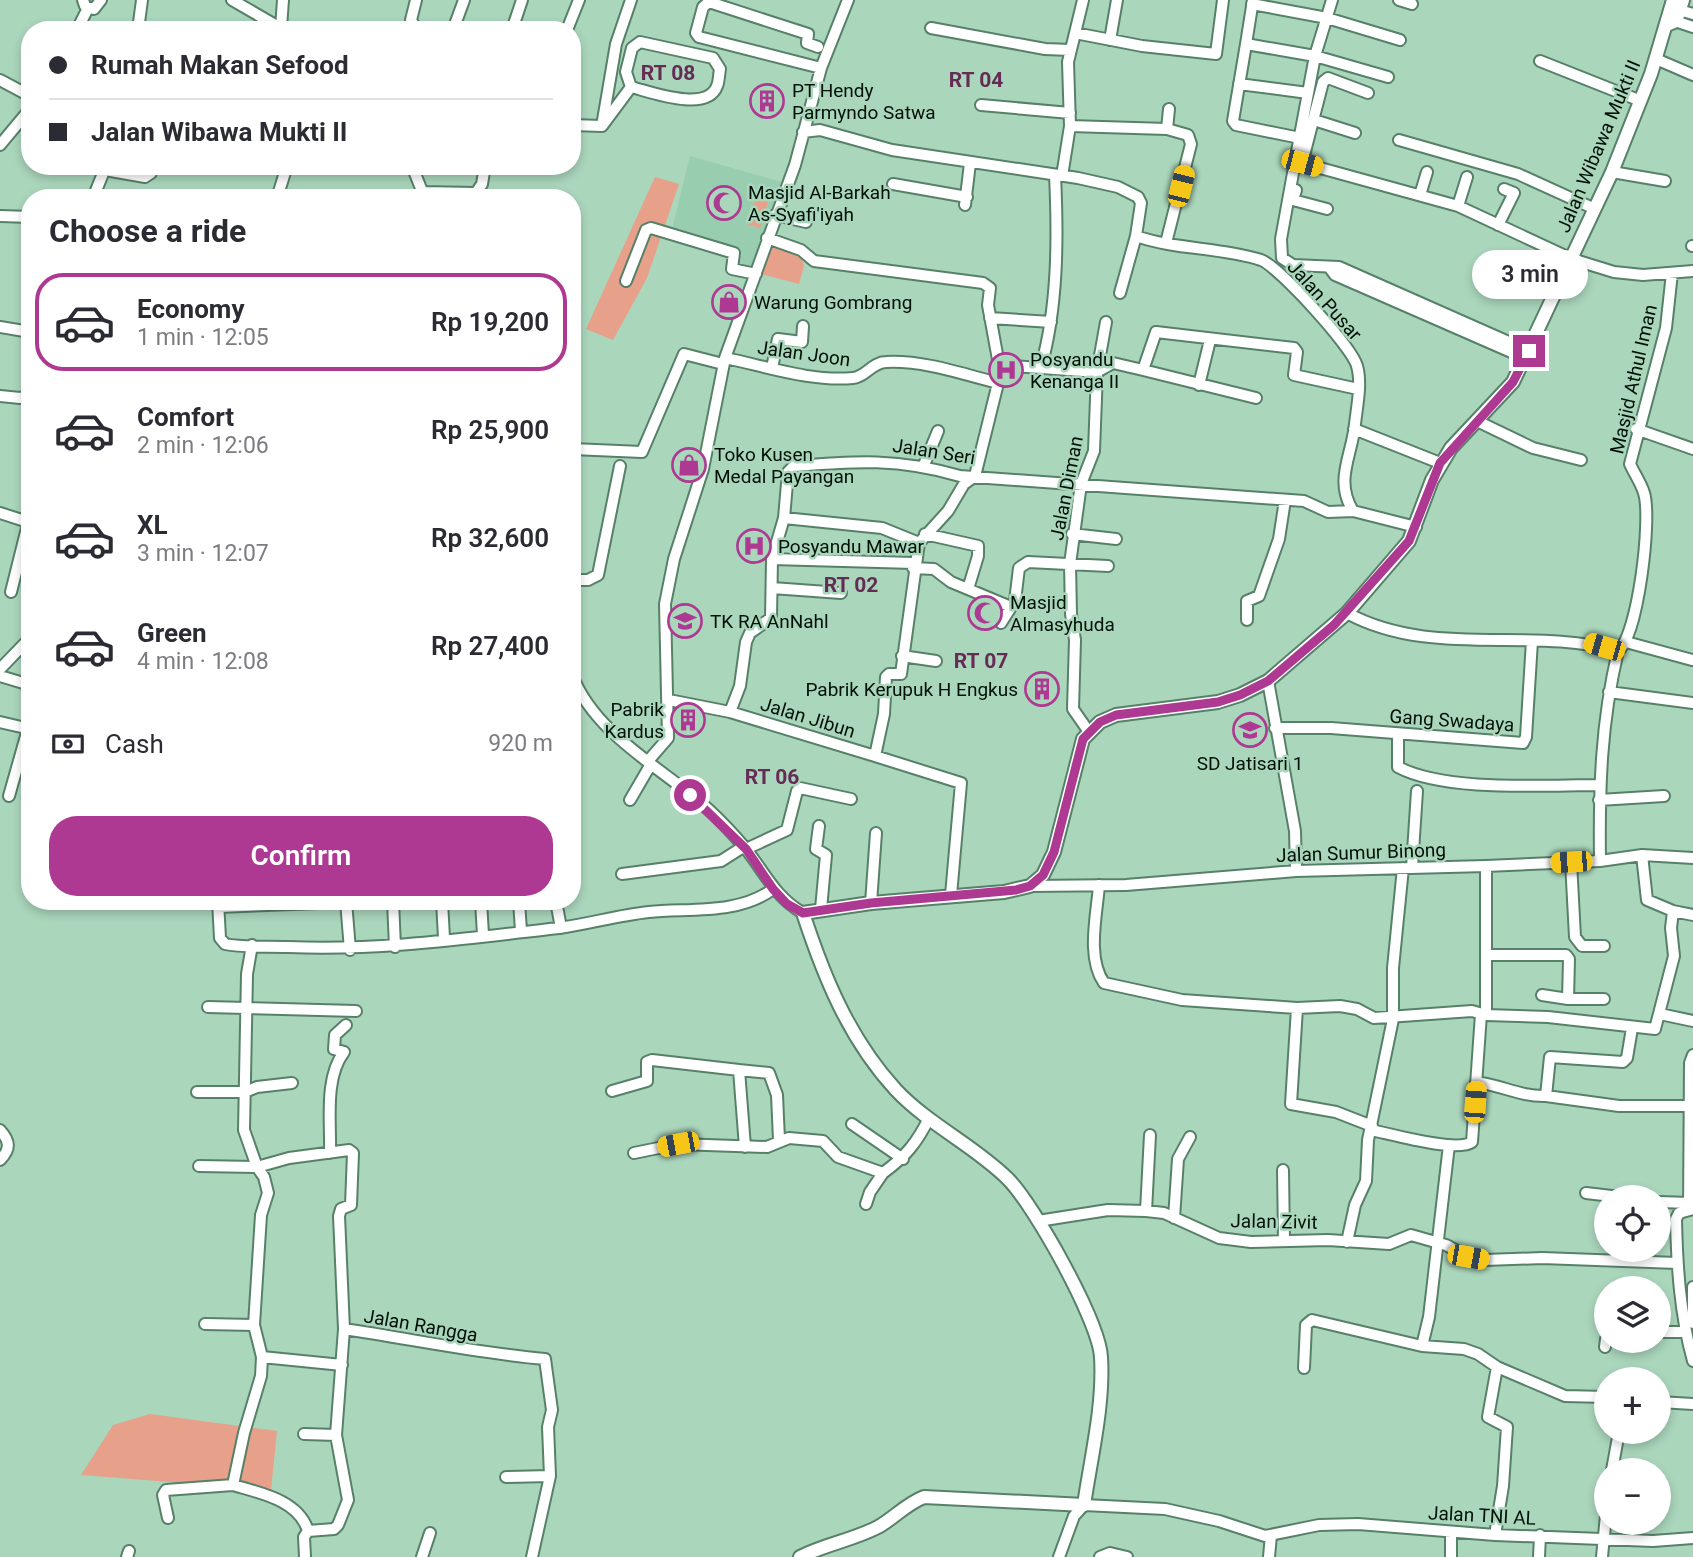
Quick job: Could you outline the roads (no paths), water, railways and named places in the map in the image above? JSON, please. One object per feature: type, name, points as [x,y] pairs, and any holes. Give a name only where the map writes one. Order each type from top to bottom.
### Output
[{"type":"main road","name":"Jalan Wibawa Mukti II","points":[[1089,732],[1100,722],[1116,715],[1218,702],[1268,681],[1347,613],[1409,541],[1440,463],[1513,382],[1527,355],[1612,172],[1674,12]]},
{"type":"main road","points":[[800,1557],[826,1544],[880,1526],[910,1503],[924,1497],[1084,1505],[1101,1355],[1089,1317],[1038,1221],[1009,1180],[897,1090],[846,1020],[825,979],[803,913],[871,903],[1004,892],[1030,886],[1043,875],[1054,852],[1083,739],[1089,732]]},
{"type":"street","points":[[80,21],[86,4],[99,6],[101,0]]},
{"type":"street","points":[[139,21],[142,0]]},
{"type":"street","points":[[232,0],[269,21]]},
{"type":"street","points":[[283,0],[283,21]]},
{"type":"street","points":[[412,21],[416,0]]},
{"type":"street","points":[[456,21],[464,0]]},
{"type":"street","points":[[515,21],[522,0]]},
{"type":"street","points":[[571,21],[579,0]]},
{"type":"street","points":[[602,126],[616,44],[631,0]]},
{"type":"street","points":[[630,800],[650,763],[668,738],[665,604],[674,559],[703,470],[724,361],[795,165],[821,68],[848,0]]},
{"type":"street","points":[[1110,40],[1117,0]]},
{"type":"street","points":[[1075,33],[1216,54],[1223,0]]},
{"type":"street","points":[[1332,0],[1315,56],[1281,239],[1282,258],[1293,265],[1329,267],[1335,275],[1348,276],[1527,355]]},
{"type":"street","points":[[1399,0],[1412,4]]},
{"type":"street","points":[[1041,367],[1051,322],[1059,176],[1069,126],[1070,50],[1079,1]]},
{"type":"street","points":[[818,47],[807,43],[808,34],[709,2],[703,7],[696,33],[699,37],[821,68]]},
{"type":"street","points":[[1300,138],[1236,125],[1233,121],[1252,2],[1327,18],[1400,40]]},
{"type":"street","points":[[1674,12],[1693,14]]},
{"type":"street","points":[[1674,12],[1693,27]]},
{"type":"street","points":[[931,28],[1045,49],[1070,50]]},
{"type":"street","points":[[602,126],[631,87],[626,72],[632,48],[640,42],[706,55],[718,62],[720,69],[714,91],[696,100],[631,87]]},
{"type":"street","points":[[1246,44],[1315,56],[1388,77]]},
{"type":"street","points":[[1656,59],[1693,75]]},
{"type":"street","points":[[1540,61],[1641,101]]},
{"type":"street","points":[[1328,209],[1293,200],[1323,82],[1328,78],[1368,93]]},
{"type":"street","points":[[1,84],[21,92]]},
{"type":"street","points":[[1239,84],[1308,93]]},
{"type":"street","points":[[981,104],[1070,113]]},
{"type":"street","points":[[1167,130],[1169,109]]},
{"type":"street","points":[[0,145],[21,120]]},
{"type":"street","points":[[1314,120],[1354,133]]},
{"type":"street","points":[[581,125],[602,126]]},
{"type":"street","points":[[1069,126],[1167,130],[1188,135],[1191,144],[1166,243]]},
{"type":"street","points":[[803,132],[820,130],[869,145],[1118,187],[1138,197],[1142,214],[1121,293]]},
{"type":"street","points":[[1399,140],[1518,174],[1595,209]]},
{"type":"street","points":[[893,184],[966,201],[970,163]]},
{"type":"street","points":[[1302,163],[1458,206],[1572,259],[1614,272],[1643,275],[1693,271]]},
{"type":"street","points":[[1420,195],[1427,172]]},
{"type":"street","points":[[1612,172],[1665,181]]},
{"type":"street","points":[[1458,206],[1466,177]]},
{"type":"street","points":[[1498,225],[1513,193]]},
{"type":"street","points":[[775,215],[806,222]]},
{"type":"street","points":[[0,216],[21,217]]},
{"type":"street","points":[[626,281],[646,230],[651,228],[734,253],[732,269],[756,274]]},
{"type":"street","name":"Jalan Pusar","points":[[1136,236],[1264,261],[1347,346],[1357,366],[1358,389],[1343,489],[1353,511]]},
{"type":"street","points":[[767,238],[801,250],[814,261],[983,283],[990,288],[990,318],[999,365],[998,383],[975,476],[964,484],[948,511],[922,538]]},
{"type":"street","name":"Masjid Athul Iman","points":[[1600,861],[1598,785],[1609,692],[1642,582],[1647,511],[1644,493],[1630,464],[1636,429],[1666,328],[1672,273]]},
{"type":"street","points":[[990,318],[1051,322]]},
{"type":"street","name":"Jalan Diman","points":[[1089,732],[1073,709],[1075,640],[1070,614],[1070,564],[1072,534],[1082,484],[1094,451],[1097,372],[1106,322]]},
{"type":"street","points":[[772,368],[778,339],[802,342],[803,326]]},
{"type":"street","points":[[0,327],[21,330]]},
{"type":"street","points":[[1143,370],[1156,332],[1294,348],[1297,352],[1294,375],[1358,389]]},
{"type":"street","points":[[1199,385],[1210,340]]},
{"type":"street","name":"Jalan Joon","points":[[581,449],[642,452],[684,354],[808,375],[852,379],[860,377],[878,363],[887,362],[925,366],[998,383]]},
{"type":"street","points":[[999,365],[1097,372],[1113,363],[1256,398]]},
{"type":"street","points":[[0,396],[21,398]]},
{"type":"street","points":[[1477,421],[1533,448],[1581,460]]},
{"type":"street","points":[[1354,429],[1440,463]]},
{"type":"street","points":[[1636,429],[1693,449]]},
{"type":"street","points":[[924,466],[938,431]]},
{"type":"street","name":"Jalan Seri","points":[[730,712],[740,686],[746,642],[750,633],[771,618],[772,559],[784,518],[788,472],[793,466],[876,460],[924,466],[960,476],[1304,501],[1328,512],[1353,511]]},
{"type":"street","points":[[581,580],[598,575],[620,466]]},
{"type":"street","points":[[1247,620],[1247,601],[1259,596],[1279,539],[1285,500]]},
{"type":"street","points":[[1353,511],[1416,527]]},
{"type":"street","points":[[0,513],[21,520]]},
{"type":"street","points":[[784,518],[882,528],[922,538],[978,546],[978,556],[968,589]]},
{"type":"street","points":[[1072,534],[1116,539]]},
{"type":"street","name":"Jalan Jibun","points":[[875,756],[884,714],[886,677],[889,674],[901,674],[914,565],[922,538]]},
{"type":"street","points":[[11,592],[21,554]]},
{"type":"street","points":[[772,559],[914,565],[934,569],[968,589],[1011,607]]},
{"type":"street","points":[[1001,623],[1011,607],[1019,568],[1027,562],[1108,566]]},
{"type":"street","points":[[772,588],[841,593]]},
{"type":"street","points":[[1347,613],[1382,629],[1450,641],[1591,643],[1622,646],[1692,660]]},
{"type":"street","name":"Gang Swadaya","points":[[1275,728],[1496,742],[1526,741],[1532,641]]},
{"type":"street","points":[[0,669],[21,647]]},
{"type":"street","points":[[902,656],[936,661]]},
{"type":"street","points":[[0,676],[21,682]]},
{"type":"street","points":[[1268,681],[1295,831],[1296,871]]},
{"type":"street","points":[[1609,692],[1693,703]]},
{"type":"street","points":[[581,694],[620,740],[709,810],[744,848],[773,889],[787,904],[803,913]]},
{"type":"street","points":[[669,700],[730,712]]},
{"type":"street","name":"Jalan Jibun","points":[[730,712],[961,783],[951,895]]},
{"type":"street","points":[[0,722],[21,727]]},
{"type":"street","points":[[1398,734],[1398,767],[1421,774],[1453,782],[1598,785]]},
{"type":"street","points":[[9,796],[21,756]]},
{"type":"street","points":[[622,874],[721,861],[787,830],[800,788],[851,799]]},
{"type":"street","points":[[1348,1242],[1355,1205],[1366,1181],[1371,1128],[1393,1019],[1393,968],[1417,791]]},
{"type":"street","points":[[1599,800],[1629,795],[1664,796]]},
{"type":"street","points":[[820,826],[816,849],[826,855],[821,909]]},
{"type":"street","points":[[871,903],[876,833]]},
{"type":"street","points":[[1642,855],[1647,900],[1673,911],[1693,915]]},
{"type":"street","name":"Jalan Sumur Binong","points":[[1030,886],[1196,880],[1296,871],[1600,861],[1642,855],[1693,858]]},
{"type":"street","points":[[1571,862],[1574,937],[1582,946],[1604,946]]},
{"type":"street","points":[[1297,1008],[1291,1104],[1336,1112],[1371,1128],[1449,1145],[1468,1146],[1472,1142],[1484,1015],[1487,955],[1486,866]]},
{"type":"street","points":[[1099,885],[1096,961],[1097,972],[1104,983],[1182,1000],[1297,1008],[1340,1006],[1357,1009],[1374,1018],[1393,1019],[1445,1011],[1548,1017],[1655,1029],[1674,956],[1671,928],[1673,911]]},
{"type":"street","points":[[218,910],[220,938],[225,944],[349,950],[395,947],[521,930],[561,928],[648,912],[718,908],[753,900],[773,889]]},
{"type":"street","points":[[346,910],[349,950]]},
{"type":"street","points":[[393,910],[395,947]]},
{"type":"street","points":[[442,910],[444,939]]},
{"type":"street","points":[[482,910],[483,935]]},
{"type":"street","points":[[520,910],[521,930]]},
{"type":"street","points":[[558,910],[561,928]]},
{"type":"street","points":[[233,1485],[244,1433],[261,1376],[262,1357],[254,1325],[261,1215],[268,1193],[244,1130],[247,974],[252,945]]},
{"type":"street","points":[[1487,955],[1566,955],[1569,959],[1568,999]]},
{"type":"street","points":[[1542,995],[1568,999],[1604,999]]},
{"type":"street","points":[[208,1007],[356,1011]]},
{"type":"street","points":[[1660,1014],[1693,1021]]},
{"type":"street","points":[[199,1166],[257,1167],[289,1158],[330,1153],[331,1092],[336,1062],[344,1052],[334,1049],[335,1035],[346,1026]]},
{"type":"street","points":[[1546,1097],[1550,1057],[1623,1062],[1627,1058],[1632,1028]]},
{"type":"street","points":[[1690,1207],[1690,1063],[1693,1055]]},
{"type":"street","points":[[612,1091],[647,1081],[649,1060],[769,1073],[777,1095],[779,1140]]},
{"type":"street","points":[[739,1070],[746,1147]]},
{"type":"street","points":[[1476,1082],[1500,1085],[1526,1097],[1619,1106],[1691,1106]]},
{"type":"street","points":[[197,1091],[244,1092],[265,1085],[292,1083]]},
{"type":"street","points":[[866,1204],[870,1192],[883,1173],[903,1159],[917,1142],[929,1118]]},
{"type":"street","points":[[852,1124],[903,1159]]},
{"type":"street","points":[[0,1130],[9,1144],[8,1152],[0,1160]]},
{"type":"street","points":[[1146,1211],[1150,1135]]},
{"type":"street","points":[[1174,1218],[1178,1159],[1190,1137]]},
{"type":"street","points":[[634,1153],[678,1144],[767,1147],[779,1140],[823,1141],[838,1157],[883,1173]]},
{"type":"street","points":[[1422,1346],[1429,1317],[1449,1145]]},
{"type":"street","name":"Jalan Rangga","points":[[330,1153],[353,1153],[351,1205],[341,1209],[339,1216],[344,1329],[419,1340],[478,1353],[545,1359],[552,1410],[548,1427],[550,1476],[532,1557]]},
{"type":"street","points":[[1283,1170],[1284,1241]]},
{"type":"street","points":[[1586,1193],[1594,1194]]},
{"type":"street","points":[[1671,1204],[1690,1207]]},
{"type":"street","points":[[1690,1207],[1679,1213],[1676,1219],[1676,1263],[1693,1360]]},
{"type":"street","name":"Jalan Zivit","points":[[1038,1221],[1108,1210],[1146,1211],[1174,1218],[1219,1238],[1251,1242],[1389,1244],[1411,1236],[1438,1243],[1468,1257],[1485,1260],[1542,1258],[1676,1263]]},
{"type":"street","points":[[1689,1327],[1693,1287]]},
{"type":"street","points":[[1304,1368],[1306,1325],[1312,1320],[1422,1346],[1464,1349],[1478,1354],[1497,1367],[1565,1396],[1594,1397]]},
{"type":"street","points":[[205,1324],[254,1325]]},
{"type":"street","points":[[1671,1330],[1689,1327]]},
{"type":"street","points":[[305,1557],[304,1537],[308,1531],[338,1525],[348,1500],[336,1435],[344,1329]]},
{"type":"street","points":[[262,1357],[342,1365]]},
{"type":"street","points":[[1495,1535],[1503,1486],[1507,1427],[1488,1417],[1497,1367]]},
{"type":"street","points":[[1671,1403],[1693,1404]]},
{"type":"street","points":[[304,1434],[336,1435]]},
{"type":"street","points":[[506,1477],[550,1476]]},
{"type":"street","points":[[168,1518],[163,1495],[166,1489],[233,1485],[278,1499],[298,1513],[308,1531]]},
{"type":"street","points":[[1059,1557],[1074,1516],[1084,1505],[1165,1509],[1271,1535],[1269,1557]]},
{"type":"street","name":"Jalan TNI AL","points":[[1271,1535],[1319,1525],[1358,1524],[1495,1535],[1653,1541],[1693,1538]]},
{"type":"street","points":[[1451,1532],[1451,1557]]},
{"type":"street","points":[[422,1557],[430,1534]]},
{"type":"street","points":[[1539,1557],[1540,1535]]},
{"type":"street","points":[[1602,1557],[1604,1535]]},
{"type":"street","points":[[1100,1557],[1110,1553],[1127,1557]]},
{"type":"place","name":"PT Hendy Parmyndo Satwa","points":[[767,101]]},
{"type":"place","name":"Masjid Al-Barkah As-Syafi'iyah","points":[[724,203]]},
{"type":"place","name":"Warung Gombrang","points":[[729,302]]},
{"type":"place","name":"Posyandu Kenanga II","points":[[1006,370]]},
{"type":"place","name":"Toko Kusen Medal Payangan","points":[[689,465]]},
{"type":"place","name":"Posyandu Mawar","points":[[754,546]]},
{"type":"place","name":"Masjid Almasyhuda","points":[[985,613]]},
{"type":"place","name":"TK RA AnNahl","points":[[685,621]]},
{"type":"place","name":"Pabrik Kerupuk H Engkus","points":[[1042,689]]},
{"type":"place","name":"Pabrik Kardus","points":[[688,720]]},
{"type":"place","name":"SD Jatisari 1","points":[[1250,730]]},
{"type":"district","name":"RT 08","points":[[668,73]]},
{"type":"district","name":"RT 04","points":[[976,80]]},
{"type":"district","name":"RT 02","points":[[851,585]]},
{"type":"district","name":"RT 07","points":[[981,661]]},
{"type":"district","name":"RT 06","points":[[772,777]]}]
